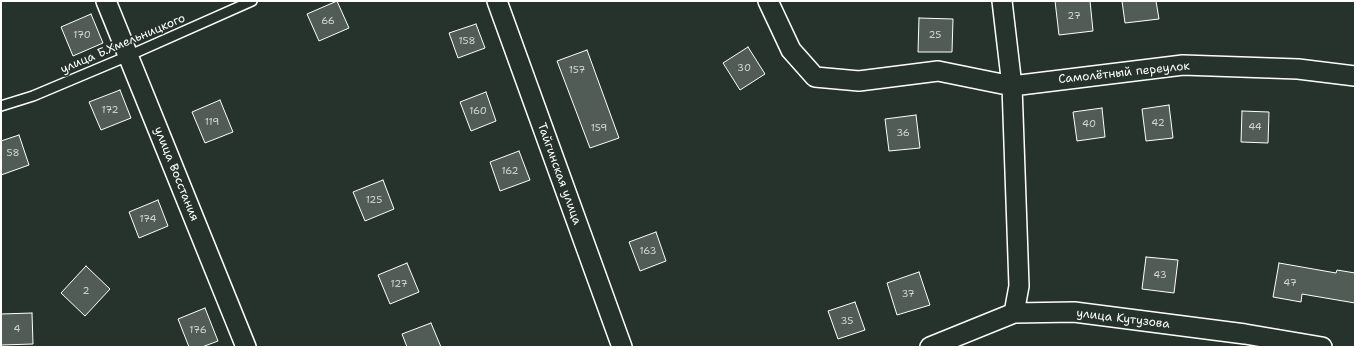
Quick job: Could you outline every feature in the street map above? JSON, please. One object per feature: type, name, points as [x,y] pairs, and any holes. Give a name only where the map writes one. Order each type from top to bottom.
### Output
[{"type":"street","name":"улица Восстания","points":[[106,1],[246,347]]},
{"type":"street","name":"Тайгинская улица","points":[[497,1],[622,347]]},
{"type":"street","name":"Самолётный переулок","points":[[768,1],[791,50],[815,78],[859,81],[938,71],[1012,86],[1183,65],[1298,69],[1355,76]]},
{"type":"street","points":[[1002,1],[1012,86],[1019,286],[1014,313]]},
{"type":"street","name":"улица Кутузова","points":[[930,347],[1014,313],[1074,312],[1245,334],[1322,347]]},
{"type":"lane","name":"улица Б.Хмельницкого","points":[[1,106],[33,96],[252,1]]},
{"type":"building","points":[[337,1],[349,28],[319,41],[307,14]]},
{"type":"building","points":[[1055,1],[1090,1],[1093,31],[1059,35]]},
{"type":"building","points":[[1122,1],[1156,1],[1159,19],[1125,23]]},
{"type":"building","points":[[91,14],[103,43],[73,56],[61,27]]},
{"type":"building","points":[[919,18],[953,19],[952,52],[918,52]]},
{"type":"building","points":[[476,24],[485,48],[458,58],[449,33]]},
{"type":"building","points":[[748,47],[765,74],[740,90],[723,63]]},
{"type":"building","points":[[587,50],[619,138],[590,148],[557,61]]},
{"type":"building","points":[[120,90],[131,118],[101,130],[89,102]]},
{"type":"building","points":[[486,92],[496,121],[471,131],[460,102]]},
{"type":"building","points":[[220,100],[233,132],[205,143],[192,112]]},
{"type":"building","points":[[1169,105],[1173,138],[1146,141],[1142,109]]},
{"type":"building","points":[[1102,108],[1105,137],[1077,141],[1073,112]]},
{"type":"building","points":[[1242,111],[1269,112],[1268,143],[1241,142]]},
{"type":"building","points":[[916,115],[920,148],[889,151],[885,119]]},
{"type":"building","points":[[19,135],[29,165],[1,175],[1,141]]},
{"type":"building","points":[[519,151],[530,180],[500,191],[490,162]]},
{"type":"building","points":[[383,180],[394,209],[365,221],[353,192]]},
{"type":"building","points":[[158,200],[168,226],[139,238],[129,212]]},
{"type":"building","points":[[656,232],[666,261],[640,271],[629,242]]},
{"type":"building","points":[[1146,257],[1178,260],[1174,293],[1142,289]]},
{"type":"building","points":[[407,263],[419,292],[390,304],[378,275]]},
{"type":"building","points":[[1279,263],[1336,273],[1337,270],[1355,273],[1355,303],[1302,294],[1301,302],[1273,297]]},
{"type":"building","points":[[86,266],[110,289],[85,316],[61,293]]},
{"type":"building","points":[[919,272],[930,305],[897,315],[887,283]]},
{"type":"building","points":[[855,302],[865,330],[838,339],[828,311]]},
{"type":"building","points":[[205,308],[218,341],[202,347],[189,347],[178,319]]},
{"type":"building","points":[[32,313],[33,344],[1,345],[1,314]]},
{"type":"building","points":[[431,323],[441,347],[407,347],[402,334]]}]
